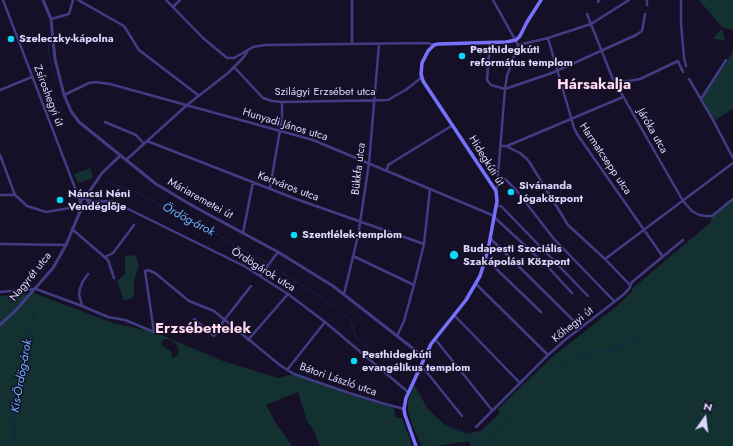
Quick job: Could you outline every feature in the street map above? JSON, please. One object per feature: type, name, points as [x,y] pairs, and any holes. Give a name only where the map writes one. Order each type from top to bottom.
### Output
[{"type":"main road","points":[[422,77],[421,67],[424,58],[434,45],[446,43],[490,43],[516,40],[520,36],[541,0]]},
{"type":"main road","name":"Hidegkúti út","points":[[404,409],[408,392],[434,338],[454,315],[476,284],[486,259],[497,206],[496,191],[451,126],[422,77]]},
{"type":"main road","points":[[404,409],[406,420],[416,446]]},
{"type":"street","name":"Zsíroshegyi út","points":[[3,0],[81,203]]},
{"type":"street","name":"Máriaremetei út","points":[[43,0],[51,19],[55,59],[64,95],[71,111],[79,122],[156,184],[278,252],[344,294],[424,357]]},
{"type":"street","points":[[51,19],[69,14],[73,0]]},
{"type":"street","points":[[78,0],[124,26],[139,50],[198,95]]},
{"type":"street","points":[[166,0],[224,57],[230,58],[253,47],[265,45],[427,43],[434,45]]},
{"type":"street","points":[[173,7],[180,0]]},
{"type":"street","points":[[352,0],[352,44]]},
{"type":"street","points":[[493,0],[518,45],[507,76],[505,89],[496,191]]},
{"type":"street","points":[[518,45],[548,38],[591,24],[629,0]]},
{"type":"street","points":[[647,0],[647,5]]},
{"type":"street","points":[[681,0],[681,23],[686,66]]},
{"type":"street","name":"Járóka utca","points":[[587,14],[612,77],[684,201],[692,211],[699,215],[712,216],[733,199]]},
{"type":"street","points":[[490,43],[487,80],[491,85],[505,89],[558,71],[600,50],[636,35],[642,31],[645,14]]},
{"type":"street","name":"Harmatcsepp utca","points":[[548,38],[571,119],[577,134],[663,257]]},
{"type":"street","name":"Bükkfa utca","points":[[344,294],[360,222],[369,163],[379,44]]},
{"type":"street","points":[[126,160],[198,95],[223,77],[243,58],[248,50]]},
{"type":"street","points":[[241,54],[243,58]]},
{"type":"street","points":[[701,99],[726,60]]},
{"type":"street","points":[[612,77],[619,81],[640,79],[678,61],[683,72]]},
{"type":"street","name":"Szilágyi Erzsébet utca","points":[[234,67],[263,98],[282,102],[388,100],[407,89],[422,77]]},
{"type":"street","points":[[0,90],[32,77]]},
{"type":"street","points":[[688,79],[701,99],[733,158]]},
{"type":"street","name":"Hunyadi János utca","points":[[64,95],[89,83],[102,83],[134,90],[280,130],[313,140],[495,217]]},
{"type":"street","points":[[500,146],[506,146],[623,97]]},
{"type":"street","points":[[270,188],[282,116],[282,102]]},
{"type":"street","points":[[105,122],[136,135],[144,144]]},
{"type":"street","points":[[388,171],[386,167],[388,165],[451,126]]},
{"type":"street","name":"Kertváros utca","points":[[147,141],[360,222],[424,244]]},
{"type":"street","points":[[506,146],[520,153],[530,163],[568,225],[605,259],[630,285]]},
{"type":"street","name":"Ördögárok utca","points":[[0,155],[16,195],[27,206],[46,212],[81,203],[109,201],[238,262],[288,294],[325,322],[408,392]]},
{"type":"street","name":"Nagyrét utca","points":[[0,325],[36,289],[53,268],[66,245],[79,214],[81,203],[102,173],[120,156]]},
{"type":"street","points":[[605,259],[733,163]]},
{"type":"street","points":[[498,178],[505,179],[516,190],[554,239],[614,301]]},
{"type":"street","points":[[243,233],[253,182]]},
{"type":"street","points":[[398,336],[404,321],[424,244],[430,189]]},
{"type":"street","points":[[0,195],[16,195]]},
{"type":"street","points":[[497,206],[501,206],[588,296]]},
{"type":"street","points":[[495,217],[572,293]]},
{"type":"street","points":[[106,257],[113,253],[134,225]]},
{"type":"street","points":[[72,229],[106,257],[114,278]]},
{"type":"street","points":[[490,238],[581,328]]},
{"type":"street","name":"Kőhegyi út","points":[[476,427],[548,355],[629,290],[630,285],[684,240]]},
{"type":"street","points":[[0,244],[66,245]]},
{"type":"street","points":[[260,276],[278,252]]},
{"type":"street","points":[[353,256],[414,285]]},
{"type":"street","points":[[486,259],[541,312]]},
{"type":"street","name":"Bátori László utca","points":[[82,306],[108,317],[125,320],[154,332],[146,270],[155,273],[189,301],[214,311],[286,370],[350,393],[404,409]]},
{"type":"street","points":[[82,306],[80,288],[88,274]]},
{"type":"street","points":[[476,284],[548,355]]},
{"type":"street","points":[[194,319],[214,336],[225,319],[251,286]]},
{"type":"street","points":[[0,292],[36,289],[82,306]]},
{"type":"street","points":[[248,340],[288,294]]},
{"type":"street","points":[[454,315],[520,383]]},
{"type":"street","points":[[286,370],[325,322]]},
{"type":"street","points":[[434,338],[492,410]]},
{"type":"street","points":[[421,365],[462,416]]},
{"type":"green space","points":[[699,0],[733,0],[733,30],[722,27]]},
{"type":"green space","points":[[721,29],[725,38],[724,40],[713,39]]},
{"type":"green space","points":[[733,51],[733,109],[715,120],[702,99]]},
{"type":"green space","points":[[90,168],[93,178],[78,183],[74,174]]},
{"type":"green space","points":[[733,197],[733,446],[471,446],[469,441],[435,446],[422,446],[412,425],[408,411],[408,401],[414,384],[427,408],[445,425],[466,434],[481,431],[500,413],[498,409],[551,358],[617,306],[631,293],[633,288],[711,222],[712,215]]},
{"type":"green space","points":[[135,255],[139,265],[134,281],[134,297],[124,301],[117,281],[125,274],[125,256]]},
{"type":"green space","points":[[34,293],[113,323],[154,332],[223,361],[278,378],[294,374],[350,395],[394,408],[396,418],[402,418],[412,446],[320,446],[313,429],[307,421],[298,392],[266,405],[277,425],[292,446],[0,446],[0,296]],"holes":[[[164,339],[171,340],[176,344],[179,351],[177,356],[172,358],[171,351],[162,346],[161,342]]]},
{"type":"waterway","name":"Ördög-árok","points":[[48,38],[49,56],[56,83]]},
{"type":"waterway","name":"Ördög-árok","points":[[107,183],[134,191],[191,220],[198,226],[214,233],[266,262]]},
{"type":"waterway","name":"Ördög-árok","points":[[271,265],[334,306],[350,319],[356,337],[390,366]]},
{"type":"waterway","name":"Kis-Ördög-árok","points":[[16,446],[14,422],[35,307]]},
{"type":"waterway","points":[[486,446],[488,441],[553,369],[581,355],[612,350],[636,341],[662,321],[673,309]]},
{"type":"waterway","name":"Ördög-árok","points":[[445,424],[467,433],[476,446]]},
{"type":"place","name":"Szeleczky-kápolna","points":[[11,39]]},
{"type":"place","name":"Pesthidegkúti református templom","points":[[462,56]]},
{"type":"place","name":"Sivánanda Jógaközpont","points":[[511,192]]},
{"type":"place","name":"Náncsi Néni Vendéglője","points":[[60,200]]},
{"type":"place","name":"Szentlélek-templom","points":[[294,235]]},
{"type":"place","name":"Budapesti Szociális Szakápolási Központ","points":[[454,255]]},
{"type":"place","name":"Pesthidegkúti evangélikus templom","points":[[354,361]]},
{"type":"district","name":"Hársakalja","points":[[594,85]]},
{"type":"district","name":"Erzsébettelek","points":[[203,329]]}]
